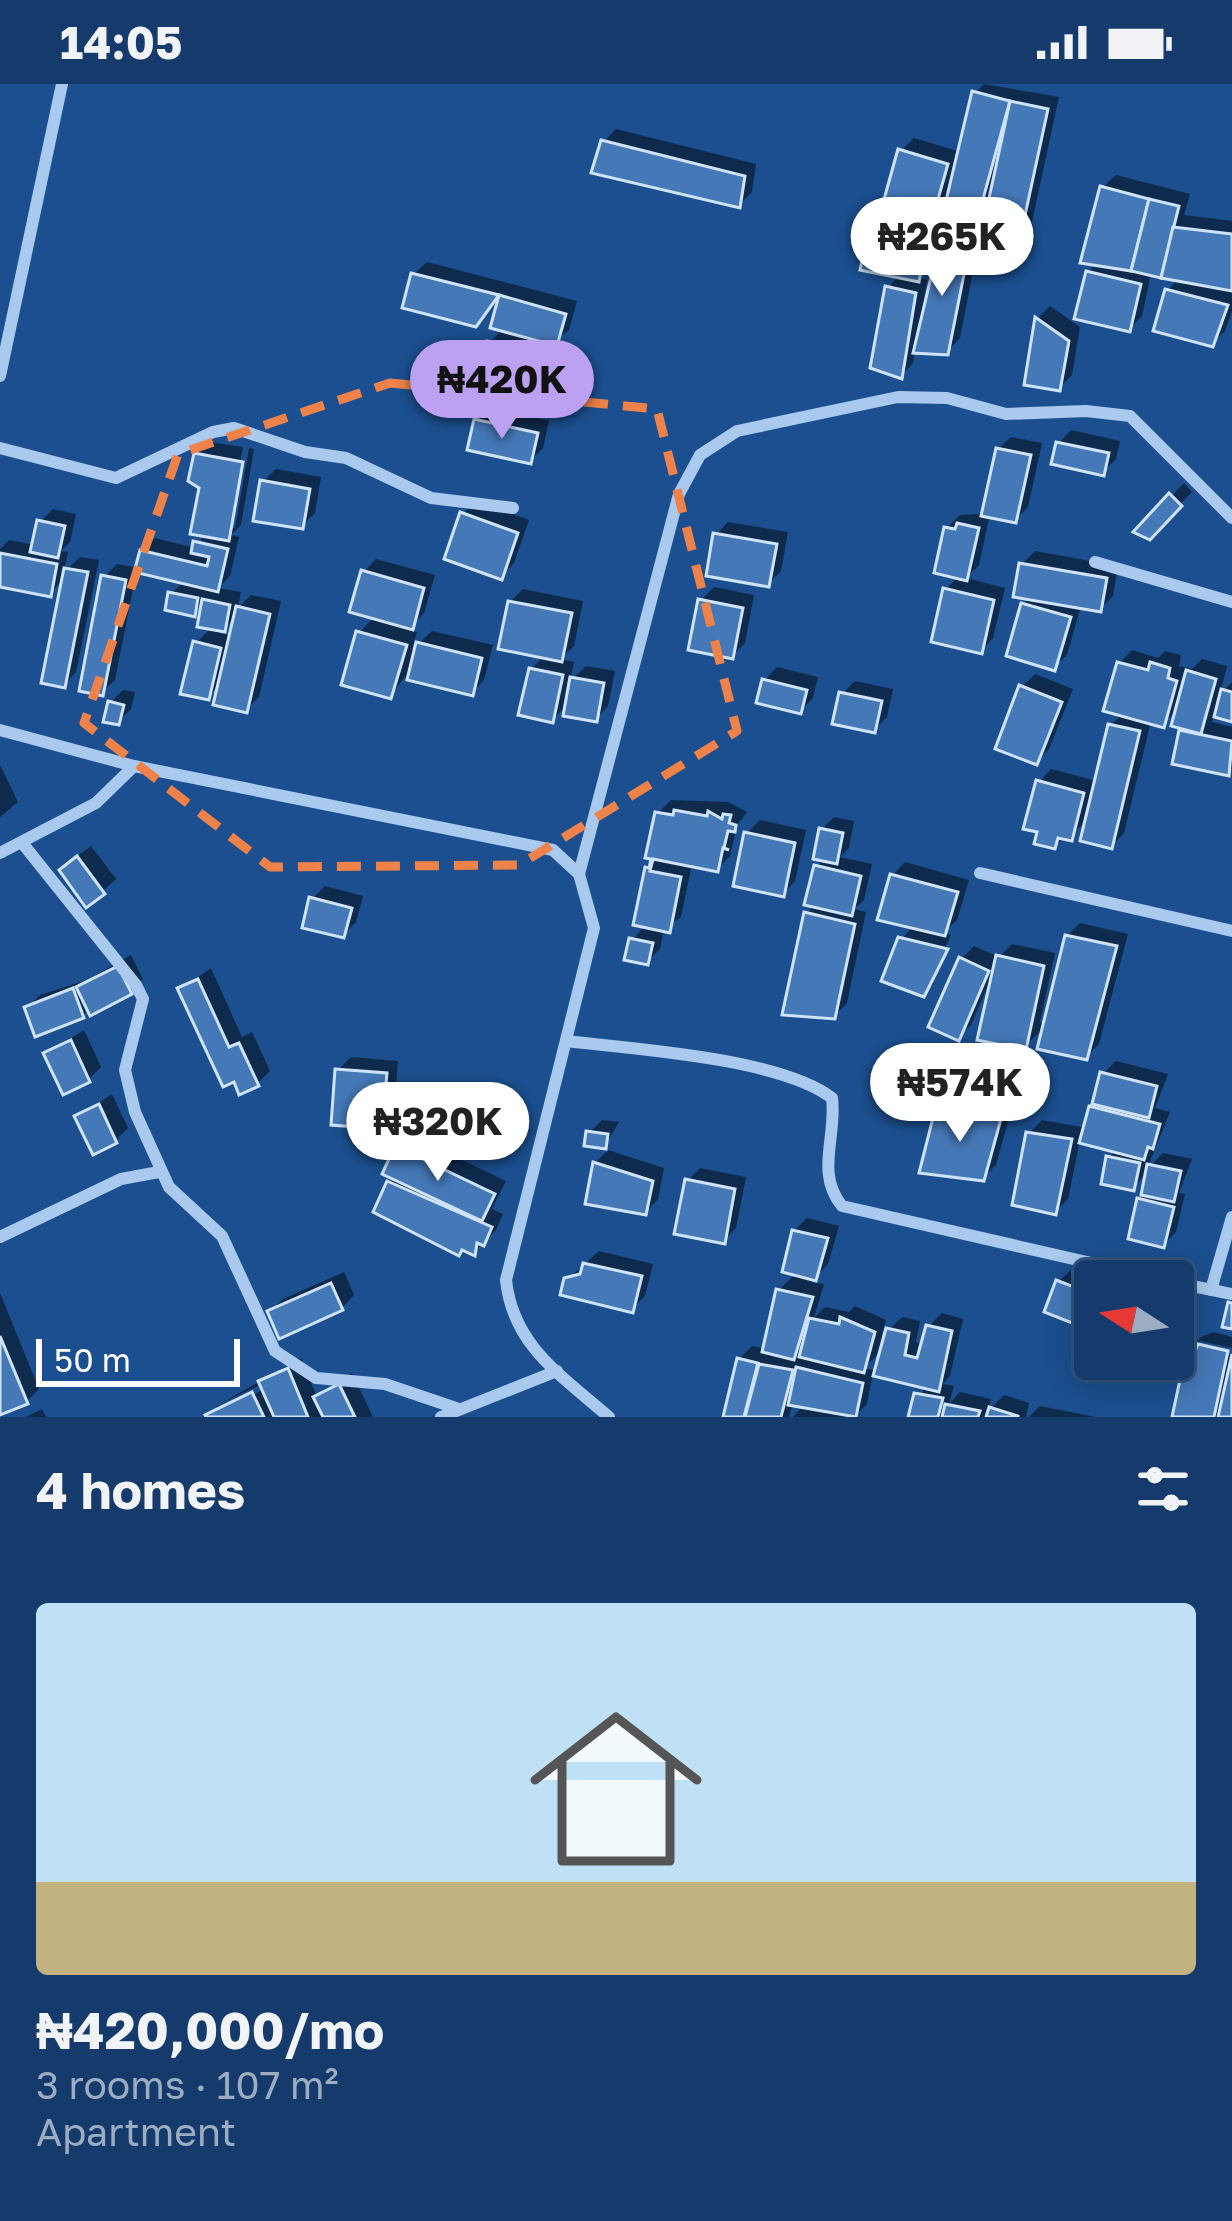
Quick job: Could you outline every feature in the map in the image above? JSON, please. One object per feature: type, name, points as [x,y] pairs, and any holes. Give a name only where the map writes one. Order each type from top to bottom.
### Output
[{"type":"street","points":[[0,376],[62,84]]},
{"type":"street","points":[[609,1417],[534,1350],[510,1315],[506,1280],[594,928],[579,874],[679,494],[700,455],[737,431],[898,397],[946,398],[1006,415],[1086,411],[1130,416],[1232,518]]},
{"type":"street","points":[[0,448],[116,478],[213,431],[234,428],[291,448],[346,458],[431,498],[513,508]]},
{"type":"street","points":[[1095,562],[1232,602]]},
{"type":"street","points":[[0,730],[134,766],[554,850],[579,874]]},
{"type":"street","points":[[0,853],[96,803],[134,766]]},
{"type":"street","points":[[23,844],[105,943],[143,999],[125,1070],[159,1172],[222,1236],[275,1351],[316,1378],[385,1384],[456,1408]]},
{"type":"street","points":[[980,873],[1232,932]]},
{"type":"street","points":[[566,1041],[700,1058],[815,1085],[832,1098],[835,1122],[829,1190],[842,1205],[1081,1260]]},
{"type":"street","points":[[0,1237],[121,1180],[159,1172]]},
{"type":"street","points":[[1211,1290],[1232,1217]]},
{"type":"street","points":[[1194,1286],[1232,1294]]},
{"type":"street","points":[[441,1417],[557,1371]]},
{"type":"highlighted area","points":[[390,383],[657,409],[737,731],[519,865],[270,867],[84,723],[178,454]]},
{"type":"building","points":[[972,91],[1010,101],[974,232],[940,226]]},
{"type":"building","points":[[1010,101],[1048,109],[1018,248],[980,240]]},
{"type":"building","points":[[601,140],[745,176],[740,208],[591,173]]},
{"type":"building","points":[[898,149],[948,164],[933,217],[883,203]]},
{"type":"building","points":[[1100,186],[1149,199],[1131,271],[1080,263]]},
{"type":"building","points":[[1149,199],[1179,206],[1161,278],[1131,271]]},
{"type":"building","points":[[870,221],[929,232],[919,282],[860,270]]},
{"type":"building","points":[[1173,227],[1232,234],[1232,291],[1161,278]]},
{"type":"building","points":[[940,239],[970,244],[948,355],[913,353]]},
{"type":"building","points":[[1086,271],[1141,284],[1130,332],[1074,319]]},
{"type":"building","points":[[411,273],[499,295],[476,327],[402,308]]},
{"type":"building","points":[[885,286],[916,293],[902,379],[870,368]]},
{"type":"building","points":[[1165,289],[1228,305],[1213,347],[1153,331]]},
{"type":"building","points":[[499,295],[566,314],[557,346],[490,328]]},
{"type":"building","points":[[1035,317],[1069,341],[1060,391],[1024,385]]},
{"type":"building","points":[[487,341],[542,355],[535,384],[490,372],[492,362],[482,360]]},
{"type":"building","points":[[474,419],[538,433],[531,464],[467,450]]},
{"type":"building","points":[[1056,442],[1109,453],[1104,476],[1051,464]]},
{"type":"building","points":[[996,448],[1031,455],[1016,523],[981,516]]},
{"type":"building","points":[[194,453],[243,462],[229,541],[190,534],[199,488],[188,481]]},
{"type":"building","points":[[260,480],[310,489],[303,529],[253,521]]},
{"type":"building","points":[[1169,493],[1182,506],[1150,540],[1133,532]]},
{"type":"building","points":[[460,512],[518,533],[502,580],[444,559]]},
{"type":"building","points":[[37,520],[65,526],[58,558],[30,552]]},
{"type":"building","points":[[957,523],[979,528],[967,581],[934,573],[944,527],[955,529]]},
{"type":"building","points":[[713,533],[777,544],[769,587],[706,576]]},
{"type":"building","points":[[193,541],[228,549],[218,592],[134,572],[140,550],[207,566],[209,557],[191,553]]},
{"type":"building","points":[[0,553],[57,564],[51,597],[0,587]]},
{"type":"building","points":[[1019,563],[1107,578],[1101,612],[1013,597]]},
{"type":"building","points":[[64,568],[88,572],[65,688],[41,683]]},
{"type":"building","points":[[361,570],[424,588],[413,630],[349,612]]},
{"type":"building","points":[[101,575],[126,580],[103,696],[79,691]]},
{"type":"building","points":[[943,588],[994,600],[982,654],[931,642]]},
{"type":"building","points":[[168,592],[198,598],[195,617],[165,610]]},
{"type":"building","points":[[202,599],[230,605],[225,632],[197,627]]},
{"type":"building","points":[[698,599],[743,608],[733,659],[688,650]]},
{"type":"building","points":[[508,601],[572,613],[562,662],[498,649]]},
{"type":"building","points":[[1021,603],[1071,617],[1055,671],[1006,656]]},
{"type":"building","points":[[236,606],[270,614],[247,713],[213,705]]},
{"type":"building","points":[[356,631],[407,645],[391,699],[341,685]]},
{"type":"building","points":[[193,641],[221,648],[209,700],[180,694]]},
{"type":"building","points":[[416,642],[482,658],[473,696],[407,680]]},
{"type":"building","points":[[1117,662],[1148,670],[1150,662],[1170,668],[1168,678],[1177,681],[1164,728],[1103,711]]},
{"type":"building","points":[[529,668],[563,675],[553,723],[518,715]]},
{"type":"building","points":[[1186,670],[1216,679],[1201,734],[1171,726]]},
{"type":"building","points":[[570,677],[604,683],[597,722],[563,716]]},
{"type":"building","points":[[762,679],[807,690],[801,714],[756,703]]},
{"type":"building","points":[[1019,685],[1062,702],[1037,765],[995,749]]},
{"type":"building","points":[[1221,689],[1232,692],[1232,722],[1214,717]]},
{"type":"building","points":[[839,692],[882,701],[875,733],[832,724]]},
{"type":"building","points":[[108,701],[124,705],[119,725],[103,722]]},
{"type":"building","points":[[1108,724],[1140,731],[1112,849],[1080,841]]},
{"type":"building","points":[[1179,730],[1232,741],[1229,776],[1172,764]]},
{"type":"building","points":[[1036,780],[1084,793],[1072,841],[1058,838],[1055,849],[1034,844],[1037,832],[1023,829]]},
{"type":"building","points":[[674,810],[707,816],[708,811],[722,819],[723,814],[731,815],[729,823],[736,825],[735,832],[728,831],[724,848],[729,850],[723,848],[718,872],[653,859],[650,871],[681,877],[670,933],[633,925],[645,867],[649,868],[651,859],[645,858],[655,812],[673,815]]},
{"type":"building","points":[[819,828],[843,833],[837,864],[813,859]]},
{"type":"building","points":[[744,832],[795,843],[784,897],[733,886]]},
{"type":"building","points":[[77,856],[105,894],[86,908],[59,870]]},
{"type":"building","points":[[814,865],[861,876],[852,916],[804,905]]},
{"type":"building","points":[[890,874],[958,892],[945,936],[877,920]]},
{"type":"building","points":[[309,897],[352,908],[344,938],[302,928]]},
{"type":"building","points":[[804,912],[855,924],[835,1019],[782,1015]]},
{"type":"building","points":[[1065,935],[1117,946],[1087,1060],[1037,1049]]},
{"type":"building","points":[[898,937],[948,949],[924,997],[881,981]]},
{"type":"building","points":[[629,938],[653,943],[648,965],[624,960]]},
{"type":"building","points":[[996,955],[1044,966],[1026,1050],[977,1040]]},
{"type":"building","points":[[959,957],[989,971],[959,1041],[928,1027]]},
{"type":"building","points":[[118,966],[132,994],[90,1016],[76,987]]},
{"type":"building","points":[[198,979],[229,1047],[239,1043],[259,1086],[239,1095],[234,1082],[223,1087],[177,988]]},
{"type":"building","points":[[73,988],[84,1018],[35,1037],[24,1007]]},
{"type":"building","points":[[71,1040],[90,1082],[63,1095],[43,1053]]},
{"type":"building","points":[[335,1069],[387,1073],[382,1129],[331,1125]]},
{"type":"building","points":[[1100,1072],[1157,1086],[1149,1118],[1092,1104]]},
{"type":"building","points":[[99,1104],[117,1143],[93,1155],[74,1116]]},
{"type":"building","points":[[936,1106],[1001,1119],[984,1181],[919,1173]]},
{"type":"building","points":[[1089,1106],[1160,1124],[1153,1149],[1148,1147],[1144,1160],[1079,1143]]},
{"type":"building","points":[[586,1131],[608,1134],[606,1149],[584,1146]]},
{"type":"building","points":[[1026,1132],[1072,1139],[1056,1215],[1012,1205]]},
{"type":"building","points":[[395,1146],[495,1194],[482,1221],[382,1174]]},
{"type":"building","points":[[1106,1156],[1140,1163],[1134,1191],[1101,1184]]},
{"type":"building","points":[[593,1162],[653,1181],[646,1215],[585,1204]]},
{"type":"building","points":[[1147,1164],[1181,1171],[1174,1202],[1141,1195]]},
{"type":"building","points":[[685,1179],[735,1189],[725,1244],[674,1234]]},
{"type":"building","points":[[387,1181],[492,1227],[484,1246],[477,1243],[475,1256],[462,1250],[459,1256],[373,1212]]},
{"type":"building","points":[[1137,1198],[1174,1207],[1164,1248],[1128,1239]]},
{"type":"building","points":[[792,1230],[828,1238],[816,1281],[782,1272]]},
{"type":"building","points":[[583,1263],[642,1276],[633,1313],[560,1295],[564,1278],[580,1274]]},
{"type":"building","points":[[1056,1280],[1074,1287],[1074,1324],[1044,1312]]},
{"type":"building","points":[[331,1283],[343,1310],[279,1339],[267,1311]]},
{"type":"building","points":[[776,1289],[813,1297],[794,1360],[762,1352]]},
{"type":"building","points":[[1228,1302],[1232,1303],[1232,1329],[1222,1327]]},
{"type":"building","points":[[840,1317],[875,1332],[864,1373],[799,1357],[809,1318],[839,1324]]},
{"type":"building","points":[[926,1325],[952,1331],[939,1392],[873,1376],[886,1328],[909,1333],[905,1355],[917,1358]]},
{"type":"building","points":[[0,1336],[28,1404],[0,1415]]},
{"type":"building","points":[[1198,1344],[1228,1351],[1214,1417],[1172,1417],[1180,1380],[1194,1380]]},
{"type":"building","points":[[1232,1354],[1232,1417],[1218,1417]]},
{"type":"building","points":[[737,1358],[758,1363],[744,1417],[723,1417]]},
{"type":"building","points":[[759,1364],[793,1370],[781,1417],[745,1417]]},
{"type":"building","points":[[796,1367],[863,1383],[856,1417],[788,1405]]},
{"type":"building","points":[[288,1368],[308,1417],[274,1417],[258,1381]]},
{"type":"building","points":[[339,1384],[355,1417],[323,1417],[313,1397]]},
{"type":"building","points":[[252,1392],[264,1417],[206,1417],[205,1415]]},
{"type":"building","points":[[914,1393],[943,1398],[938,1417],[908,1417]]},
{"type":"building","points":[[945,1404],[980,1411],[978,1417],[942,1417]]},
{"type":"building","points":[[989,1407],[1018,1416],[1018,1417],[986,1417]]}]
